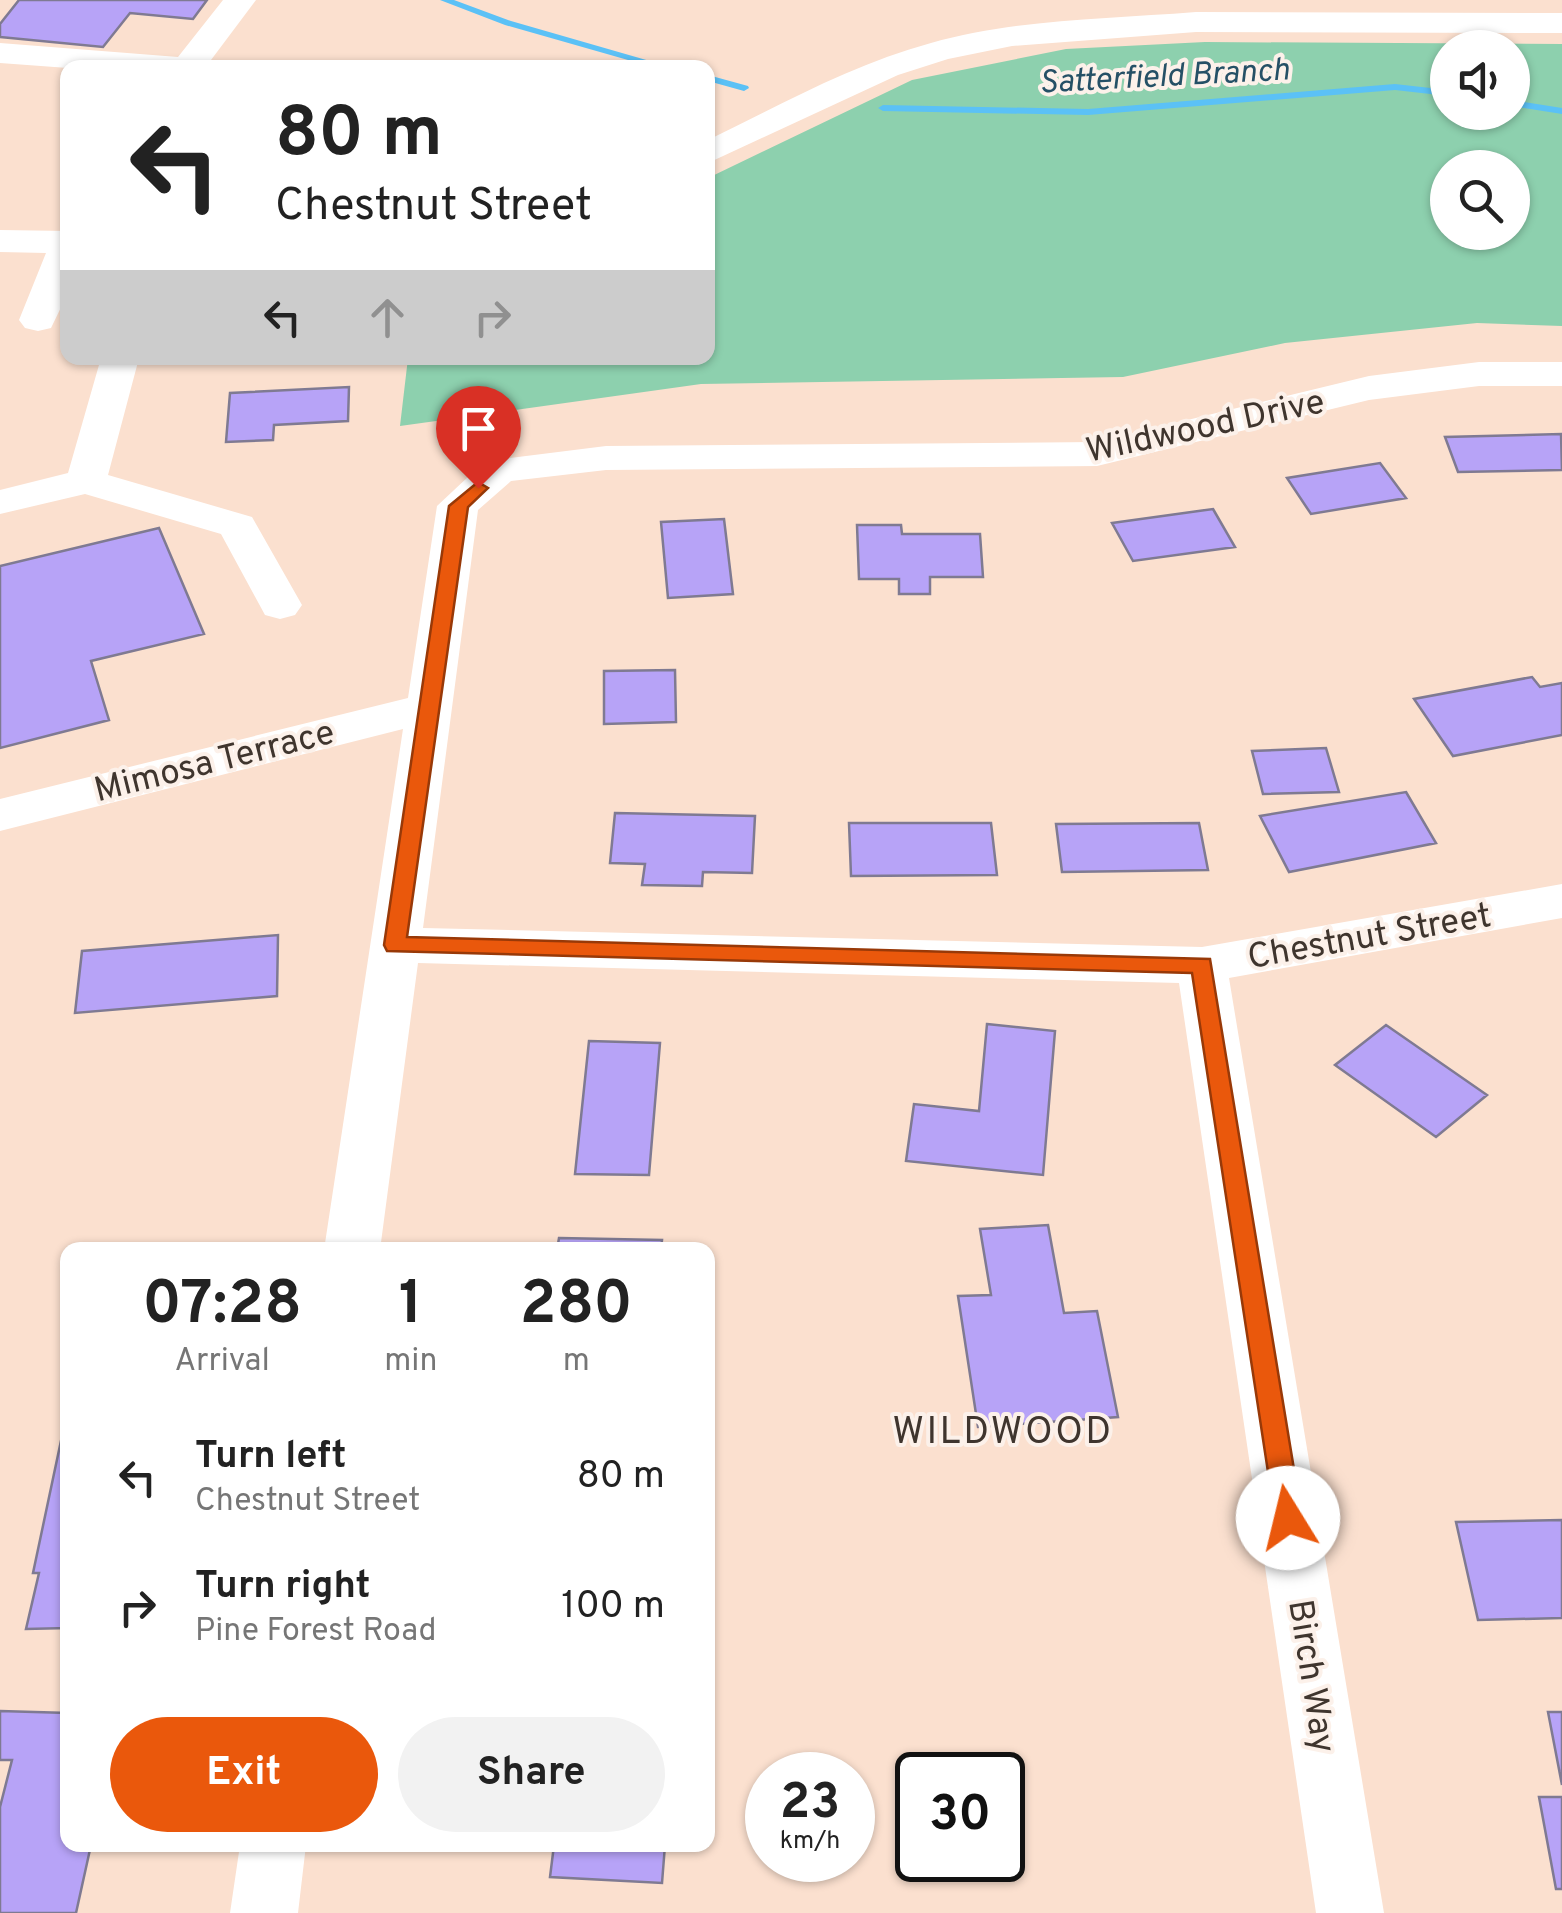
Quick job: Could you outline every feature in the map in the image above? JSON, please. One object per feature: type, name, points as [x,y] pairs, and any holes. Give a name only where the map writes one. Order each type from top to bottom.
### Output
[{"type":"street","points":[[193,60],[240,0]]},
{"type":"street","points":[[715,150],[886,68],[1054,15],[1196,22],[1518,8],[1562,10]]},
{"type":"street","points":[[1518,8],[1562,23]]},
{"type":"street","points":[[0,53],[94,60]]},
{"type":"street","points":[[0,241],[60,242]]},
{"type":"street","points":[[0,320],[53,320],[60,284]]},
{"type":"street","points":[[86,481],[118,365]]},
{"type":"street","name":"Wildwood Drive","points":[[353,1242],[458,506],[499,470],[606,458],[1097,454],[1370,388],[1479,374],[1562,374]]},
{"type":"street","points":[[0,502],[86,481],[237,526],[280,605]]},
{"type":"street","name":"Mimosa Terrace","points":[[0,815],[429,708]]},
{"type":"street","name":"Chestnut Street","points":[[395,945],[1202,965],[1562,900]]},
{"type":"street","name":"Birch Way","points":[[1202,965],[1350,1913]]},
{"type":"street","points":[[264,1913],[272,1852]]},
{"type":"green space","points":[[1205,42],[1430,43],[1430,130],[1530,130],[1530,44],[1562,44],[1562,326],[1477,323],[1285,343],[1123,377],[701,384],[400,426],[407,365],[715,365],[715,175],[912,80],[1066,49]]},
{"type":"building","points":[[19,0],[207,0],[193,19],[130,13],[103,47],[0,37],[0,24]]},
{"type":"building","points":[[349,387],[348,421],[274,425],[273,440],[226,442],[230,393]]},
{"type":"building","points":[[1561,434],[1562,470],[1458,472],[1445,437]]},
{"type":"building","points":[[1380,463],[1406,498],[1311,514],[1287,478]]},
{"type":"building","points":[[1213,509],[1235,547],[1133,561],[1112,523]]},
{"type":"building","points":[[724,519],[733,594],[668,598],[661,522]]},
{"type":"building","points":[[857,525],[901,525],[902,534],[980,534],[983,577],[930,577],[930,594],[899,594],[899,579],[859,579]]},
{"type":"building","points":[[159,528],[204,634],[91,661],[109,720],[0,748],[0,566]]},
{"type":"building","points":[[675,670],[676,722],[604,724],[604,671]]},
{"type":"building","points":[[1532,677],[1540,687],[1562,683],[1562,735],[1453,756],[1414,699]]},
{"type":"building","points":[[1326,748],[1339,792],[1263,794],[1252,751]]},
{"type":"building","points":[[1406,792],[1436,843],[1289,872],[1260,816]]},
{"type":"building","points":[[615,813],[755,816],[752,873],[703,872],[702,886],[642,885],[645,864],[610,863]]},
{"type":"building","points":[[849,823],[991,823],[997,875],[851,876]]},
{"type":"building","points":[[1199,823],[1208,870],[1062,872],[1056,824]]},
{"type":"building","points":[[278,935],[277,996],[75,1013],[82,951]]},
{"type":"building","points":[[987,1024],[1055,1031],[1043,1175],[906,1161],[914,1104],[979,1111]]},
{"type":"building","points":[[1386,1025],[1487,1095],[1436,1137],[1335,1065]]},
{"type":"building","points":[[589,1041],[660,1043],[649,1175],[575,1174]]},
{"type":"building","points":[[1048,1225],[1064,1313],[1097,1311],[1118,1417],[978,1427],[958,1296],[991,1295],[980,1229]]},
{"type":"building","points":[[559,1238],[662,1240],[662,1242],[558,1242]]},
{"type":"building","points":[[60,1445],[60,1628],[26,1629],[39,1573],[33,1573]]},
{"type":"building","points":[[1562,1520],[1562,1618],[1478,1620],[1456,1522]]},
{"type":"building","points":[[0,1711],[60,1713],[60,1852],[89,1852],[76,1913],[0,1913],[0,1807],[12,1760],[0,1760]]},
{"type":"building","points":[[1548,1712],[1562,1712],[1562,1785]]},
{"type":"building","points":[[1539,1797],[1562,1797],[1562,1889],[1556,1889]]},
{"type":"building","points":[[553,1852],[664,1852],[662,1883],[550,1877]]},
{"type":"waterway","name":"Satterfield Branch","points":[[445,0],[508,23],[640,60]]},
{"type":"waterway","name":"Satterfield Branch","points":[[715,80],[744,88]]},
{"type":"waterway","name":"Satterfield Branch","points":[[883,108],[1088,112],[1395,87],[1430,91]]},
{"type":"waterway","name":"Satterfield Branch","points":[[1530,106],[1562,111]]},
{"type":"district","name":"WILDWOOD","points":[[1003,1430]]},
{"type":"route","points":[[478,488],[458,506],[395,945],[1202,965],[1288,1518]]}]
